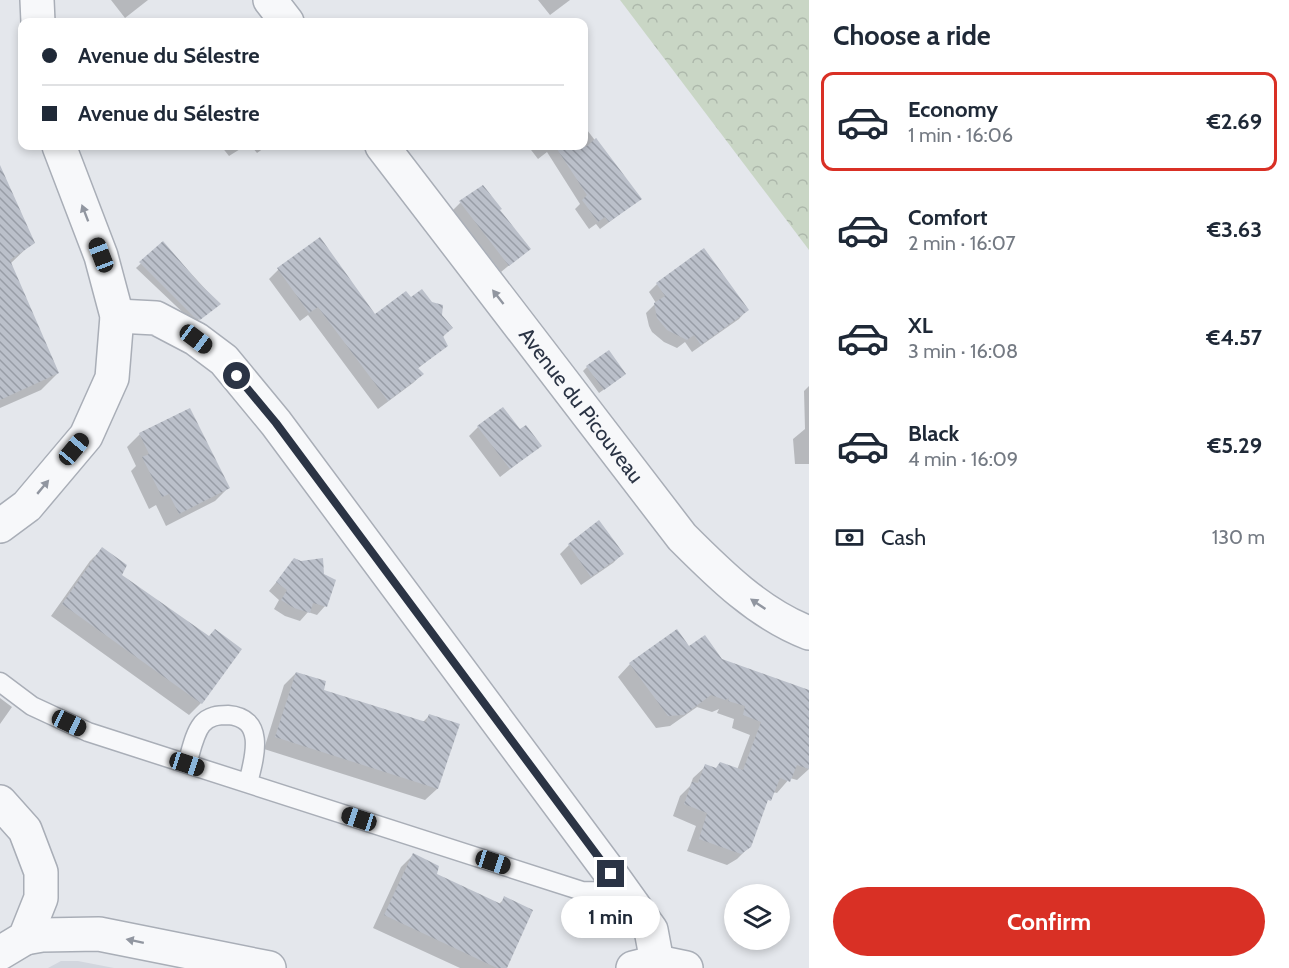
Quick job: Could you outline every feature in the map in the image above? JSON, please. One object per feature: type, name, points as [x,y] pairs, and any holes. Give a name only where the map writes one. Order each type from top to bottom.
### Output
[{"type":"street","points":[[37,0],[38,18]]},
{"type":"street","points":[[270,0],[284,18]]},
{"type":"street","points":[[0,526],[27,506],[86,436],[112,378],[117,316],[101,255],[61,150]]},
{"type":"street","name":"Avenue du Picouveau","points":[[385,150],[682,537],[724,579],[761,606],[809,633]]},
{"type":"street","points":[[117,316],[156,318],[196,339],[224,360],[276,423],[618,884],[651,930],[659,966]]},
{"type":"street","points":[[0,802],[25,830],[54,897],[73,920],[99,934]]},
{"type":"street","points":[[12,945],[41,898],[42,872]]},
{"type":"street","points":[[12,945],[42,935],[99,934],[269,968]]},
{"type":"lane","points":[[0,682],[32,706],[88,732],[582,891],[595,892],[610,889],[618,884]]},
{"type":"lane","points":[[187,764],[202,724],[213,716],[238,717],[249,723],[256,746],[248,783]]},
{"type":"shaded area","points":[[61,961],[78,961],[114,968],[48,968]]},
{"type":"green space","points":[[620,0],[809,0],[809,250]]},
{"type":"building","points":[[596,138],[642,199],[609,222],[605,217],[598,222],[582,200],[587,195],[558,150],[588,150],[588,145]]},
{"type":"building","points":[[0,165],[35,243],[10,260],[59,373],[0,400]]},
{"type":"building","points":[[483,185],[531,249],[509,266],[459,201]]},
{"type":"building","points":[[320,237],[375,314],[406,291],[411,297],[422,289],[432,302],[443,305],[442,315],[453,328],[443,336],[448,346],[418,368],[424,374],[388,401],[318,307],[309,313],[277,268]]},
{"type":"building","points":[[163,241],[199,283],[221,304],[200,320],[194,317],[139,262]]},
{"type":"building","points":[[704,248],[749,310],[701,345],[694,335],[687,340],[667,330],[657,318],[654,303],[665,296],[656,283]]},
{"type":"building","points":[[609,350],[626,374],[604,390],[586,366]]},
{"type":"building","points":[[503,407],[520,429],[526,425],[542,446],[510,469],[477,426]]},
{"type":"building","points":[[190,408],[230,488],[179,514],[169,494],[162,497],[142,457],[149,454],[139,433]]},
{"type":"building","points":[[599,520],[624,554],[591,577],[568,544]]},
{"type":"building","points":[[102,547],[127,565],[122,575],[209,636],[215,629],[242,649],[202,704],[62,604]]},
{"type":"building","points":[[294,558],[301,561],[323,558],[324,574],[336,580],[327,607],[313,603],[310,613],[294,608],[281,600],[287,590],[276,582]]},
{"type":"building","points":[[677,629],[689,646],[705,635],[722,659],[809,690],[809,769],[797,765],[790,782],[780,778],[771,801],[768,800],[751,847],[741,854],[699,839],[707,813],[684,804],[692,782],[698,783],[705,764],[716,768],[720,762],[743,770],[761,722],[743,715],[745,706],[728,701],[729,698],[725,700],[711,695],[684,715],[668,716],[629,663]]},
{"type":"building","points":[[296,672],[326,681],[324,690],[426,722],[429,714],[460,724],[438,789],[275,737]]},
{"type":"building","points":[[413,853],[439,866],[437,874],[501,904],[504,896],[533,910],[507,968],[497,968],[384,915]]},
{"type":"route","points":[[237,376],[276,423],[611,874]]}]
